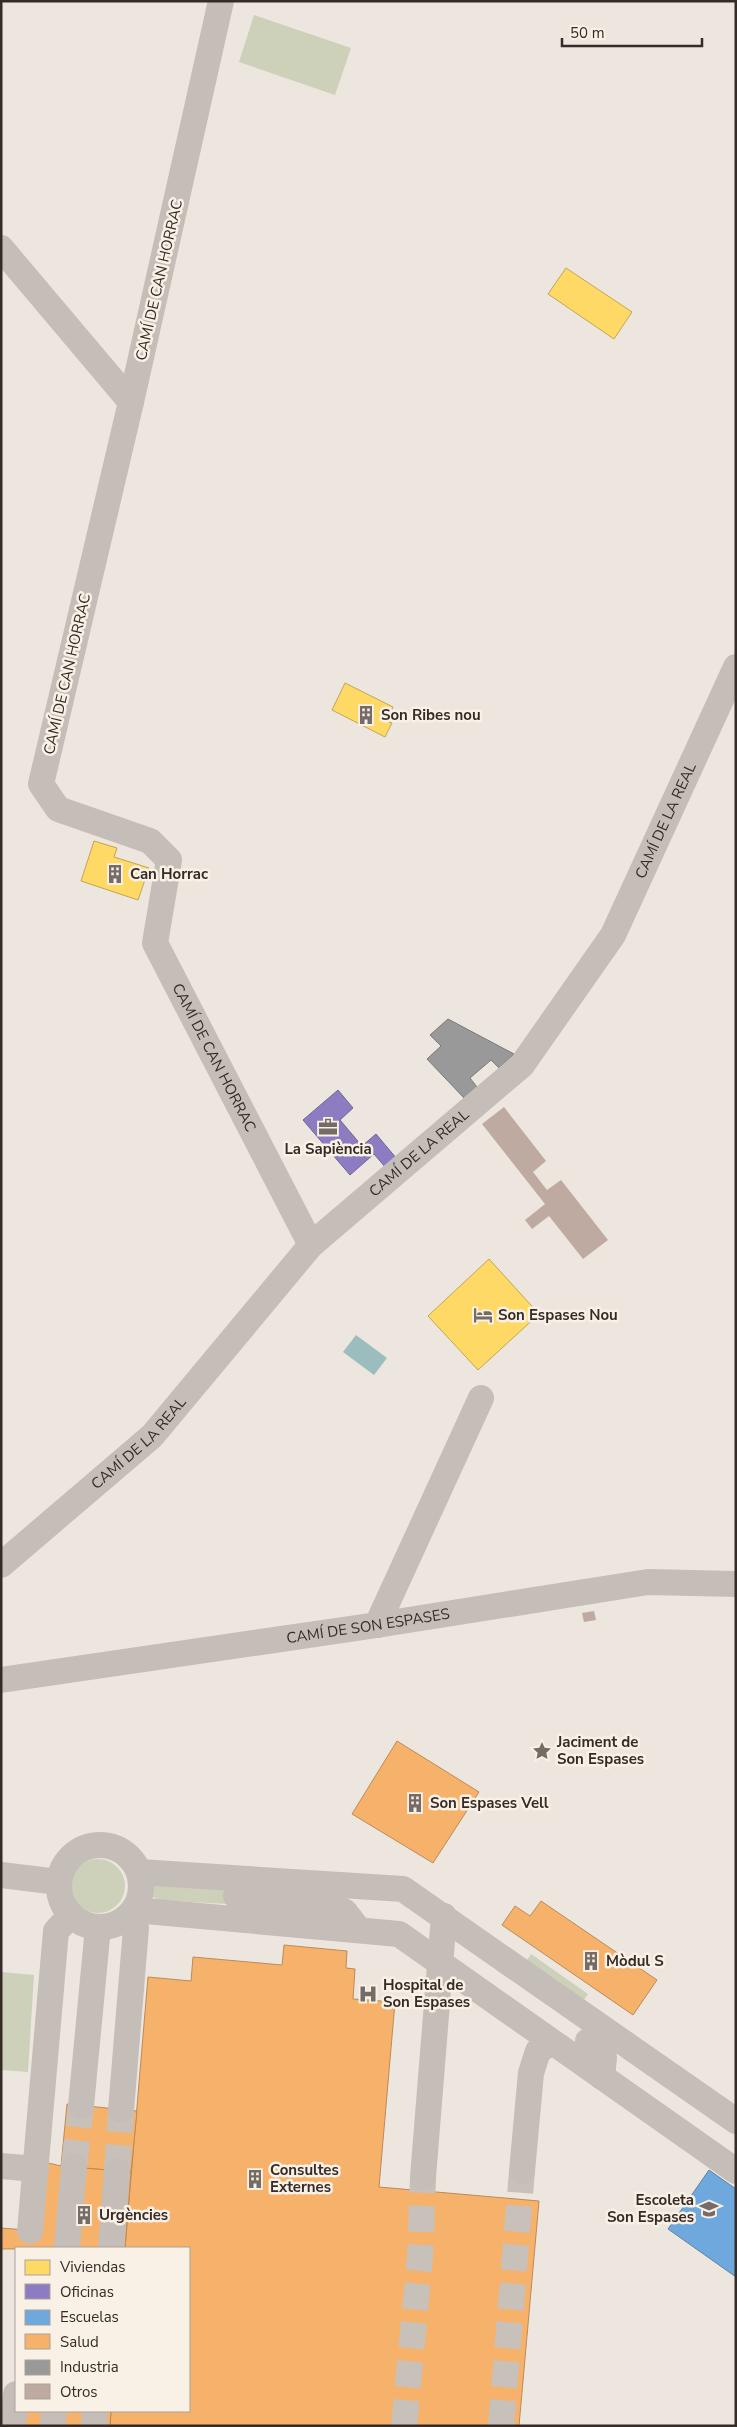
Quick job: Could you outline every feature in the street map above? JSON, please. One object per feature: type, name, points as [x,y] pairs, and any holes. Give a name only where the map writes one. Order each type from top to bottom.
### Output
[{"type":"street","name":"CAMÍ DE CAN HORRAC","points":[[221,1],[131,402],[41,784],[58,809],[150,841],[169,860],[155,943],[311,1245]]},
{"type":"street","points":[[1,248],[131,402]]},
{"type":"street","name":"CAMÍ DE LA REAL","points":[[1,1565],[152,1436],[311,1245],[522,1065],[613,935],[736,667]]},
{"type":"street","points":[[377,1625],[481,1398]]},
{"type":"street","name":"CAMÍ DE SON ESPASES","points":[[1,1680],[377,1625],[648,1582],[736,1584]]},
{"type":"street","points":[[95,1844],[109,1845],[122,1850],[133,1859],[139,1872],[142,1885],[140,1898],[133,1911],[124,1920],[112,1926],[98,1927],[88,1925],[70,1915],[63,1905],[59,1894],[58,1882],[62,1868],[70,1856],[81,1848],[95,1844]]},
{"type":"street","points":[[139,1872],[404,1889],[736,2121]]},
{"type":"street","points":[[1,1875],[58,1882]]},
{"type":"street","points":[[236,1896],[330,1904],[344,1912],[358,1929]]},
{"type":"street","points":[[398,1934],[413,1926],[419,1916],[421,1901]]},
{"type":"street","points":[[133,1911],[358,1929],[398,1934],[736,2171]]},
{"type":"street","points":[[121,2110],[136,1928],[133,1911]]},
{"type":"street","points":[[30,2231],[56,1931],[70,1915]]},
{"type":"street","points":[[423,2177],[444,1916]]},
{"type":"street","points":[[81,2106],[98,1927]]},
{"type":"street","points":[[522,2171],[531,2072],[538,2051],[552,2042]]},
{"type":"street","points":[[588,2042],[604,2058],[602,2077]]},
{"type":"street","points":[[1,2166],[36,2169]]},
{"type":"street","points":[[67,2247],[74,2166]]},
{"type":"street","points":[[111,2247],[117,2171]]},
{"type":"street","points":[[14,2426],[15,2410]]},
{"type":"street","points":[[53,2426],[54,2412]]},
{"type":"street","points":[[94,2426],[96,2412]]},
{"type":"green space","points":[[254,15],[351,48],[335,95],[239,62]]},
{"type":"green space","points":[[93,1859],[103,1859],[113,1863],[121,1871],[125,1886],[121,1901],[113,1909],[103,1913],[93,1913],[83,1909],[75,1901],[71,1891],[71,1881],[75,1871],[83,1863]]},
{"type":"green space","points":[[156,1883],[229,1888],[226,1904],[159,1900],[153,1897],[151,1891]]},
{"type":"green space","points":[[531,1954],[588,1994],[584,2000],[527,1960]]},
{"type":"green space","points":[[1,1972],[34,1975],[28,2072],[1,2070]]},
{"type":"water","points":[[356,1335],[387,1358],[374,1375],[343,1352]]},
{"type":"building: Viviendas","points":[[566,268],[632,312],[614,339],[548,294]]},
{"type":"building: Viviendas","name":"Son Ribes nou","points":[[345,683],[393,707],[386,721],[392,723],[385,737],[332,710]]},
{"type":"building: Viviendas","name":"Can Horrac","points":[[94,841],[117,848],[114,857],[149,868],[138,900],[81,881]]},
{"type":"building: Viviendas","name":"Son Espases Nou","points":[[489,1259],[539,1314],[478,1370],[428,1316]]},
{"type":"building: Oficinas","name":"La Sapiència","points":[[338,1090],[353,1108],[340,1120],[362,1146],[376,1134],[397,1159],[386,1168],[374,1154],[350,1175],[303,1120]]},
{"type":"building: Escuelas","name":"Escoleta Son Espases","points":[[709,2170],[736,2189],[736,2277],[668,2229]]},
{"type":"building: Salud","name":"Son Espases Vell","points":[[397,1741],[479,1792],[433,1863],[352,1814]]},
{"type":"building: Salud","name":"Mòdul S","points":[[541,1901],[657,1980],[633,2015],[502,1925],[515,1906],[530,1916]]},
{"type":"building: Salud","name":"Consultes Externes","points":[[284,1945],[347,1951],[346,1968],[355,1969],[353,1999],[395,2002],[379,2187],[539,2201],[519,2426],[110,2426],[111,2412],[190,2412],[190,2247],[125,2247],[148,1977],[191,1981],[193,1957],[282,1965]]},
{"type":"building: Salud","points":[[67,2104],[137,2111],[131,2172],[61,2166]]},
{"type":"building: Salud","name":"Urgències","points":[[44,2162],[61,2166],[131,2172],[125,2247],[15,2247],[15,2249],[1,2249],[1,2228],[39,2231]]},
{"type":"building: Salud","points":[[24,2412],[111,2412],[110,2426],[22,2426]]},
{"type":"building: Industria","points":[[448,1019],[514,1054],[499,1068],[491,1060],[470,1078],[477,1087],[465,1099],[427,1059],[441,1046],[430,1035]]},
{"type":"building: Otros","points":[[504,1107],[546,1161],[533,1172],[547,1190],[561,1180],[608,1240],[583,1259],[549,1216],[532,1229],[525,1220],[545,1204],[482,1124]]},
{"type":"building: Otros","points":[[594,1611],[596,1620],[584,1622],[582,1613]]},
{"type":"tunnel","points":[[74,2166],[81,2106]]},
{"type":"tunnel","points":[[117,2171],[121,2110]]},
{"type":"tunnel","points":[[501,2426],[522,2171]]},
{"type":"tunnel","points":[[404,2426],[420,2257],[423,2177]]},
{"type":"place","name":"Son Ribes nou","points":[[366,715]]},
{"type":"place","name":"Can Horrac","points":[[115,874]]},
{"type":"place","name":"La Sapiència","points":[[328,1127]]},
{"type":"place","name":"Son Espases Nou","points":[[483,1315]]},
{"type":"place","name":"Jaciment de Son Espases","points":[[542,1751]]},
{"type":"place","name":"Son Espases Vell","points":[[415,1803]]},
{"type":"place","name":"Mòdul S","points":[[591,1961]]},
{"type":"place","name":"Hospital de Son Espases","points":[[368,1994]]},
{"type":"place","name":"Consultes Externes","points":[[255,2179]]},
{"type":"place","name":"Escoleta Son Espases","points":[[709,2209]]},
{"type":"place","name":"Urgències","points":[[84,2215]]}]
